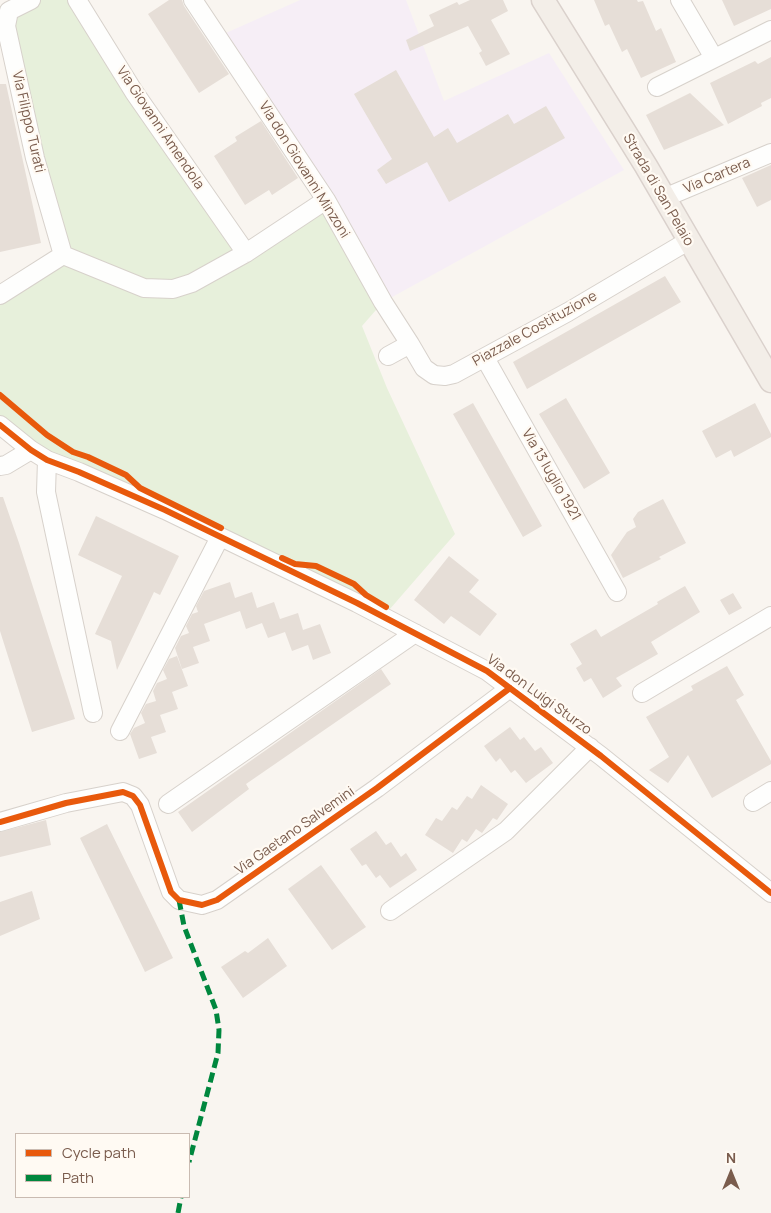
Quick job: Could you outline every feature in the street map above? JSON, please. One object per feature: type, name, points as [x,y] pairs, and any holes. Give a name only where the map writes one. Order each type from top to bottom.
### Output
[{"type":"main road","name":"Strada di San Pelaio","points":[[543,0],[664,198],[771,381]]},
{"type":"street","name":"Via Filippo Turati","points":[[32,0],[9,11],[6,26],[35,158],[63,255]]},
{"type":"street","name":"Via Giovanni Amendola","points":[[77,0],[134,92],[246,253]]},
{"type":"street","name":"Via don Giovanni Minzoni","points":[[193,0],[326,200],[410,344]]},
{"type":"street","points":[[680,0],[714,58]]},
{"type":"street","points":[[657,87],[771,30]]},
{"type":"street","name":"Via Cartera","points":[[664,198],[771,153]]},
{"type":"street","points":[[0,295],[63,255],[144,288],[173,289],[192,283],[246,253],[326,200]]},
{"type":"street","name":"Piazzale Costituzione","points":[[410,344],[424,368],[434,375],[445,376],[454,374],[568,312],[688,241]]},
{"type":"street","points":[[388,356],[410,344]]},
{"type":"street","name":"Via 13 luglio 1921","points":[[484,358],[617,592]]},
{"type":"street","name":"Via don Luigi Sturzo","points":[[0,425],[31,450],[47,460],[79,472],[220,537],[357,603],[487,671],[590,747],[771,893]]},
{"type":"street","points":[[0,466],[6,465],[31,450]]},
{"type":"street","points":[[47,460],[46,492],[93,713]]},
{"type":"street","points":[[120,731],[220,537]]},
{"type":"street","points":[[642,693],[771,616]]},
{"type":"street","points":[[168,804],[415,633]]},
{"type":"street","name":"Via Gaetano Salvemini","points":[[0,822],[66,803],[123,792],[133,796],[140,805],[171,892],[179,900],[202,906],[218,900],[377,788],[510,688]]},
{"type":"street","points":[[390,910],[506,831],[590,747]]},
{"type":"street","points":[[753,802],[771,791]]},
{"type":"shaded area","points":[[300,0],[406,0],[444,101],[549,53],[624,170],[383,302],[217,37]]},
{"type":"green space","points":[[31,0],[77,0],[245,251],[326,200],[383,302],[362,326],[387,388],[455,534],[383,617],[47,460],[0,418],[0,295],[63,255],[6,26]]},
{"type":"building","points":[[169,0],[182,0],[184,6],[229,74],[199,93],[148,14]]},
{"type":"building","points":[[470,0],[503,0],[508,11],[491,20],[510,54],[486,66],[479,53],[482,51],[468,26],[410,51],[406,40],[434,26],[429,15],[457,2],[459,5]]},
{"type":"building","points":[[594,0],[643,1],[656,31],[661,28],[676,62],[641,78],[627,49],[622,52],[609,24],[605,26]]},
{"type":"building","points":[[722,0],[771,0],[771,9],[734,26]]},
{"type":"building","points":[[771,57],[771,98],[761,103],[762,106],[728,124],[710,83],[755,61],[758,64]]},
{"type":"building","points":[[396,70],[434,137],[448,128],[457,143],[508,114],[514,124],[546,106],[565,138],[449,202],[427,162],[386,184],[377,170],[392,159],[354,94]]},
{"type":"building","points":[[0,84],[6,84],[41,243],[0,252]]},
{"type":"building","points":[[690,93],[724,125],[664,150],[646,115]]},
{"type":"building","points":[[261,121],[298,178],[272,195],[269,190],[245,205],[214,156],[237,141],[235,137]]},
{"type":"building","points":[[771,165],[771,200],[757,207],[742,178]]},
{"type":"building","points":[[665,276],[681,302],[527,389],[513,362]]},
{"type":"building","points":[[566,398],[610,473],[584,489],[539,414]]},
{"type":"building","points":[[473,403],[542,526],[523,537],[453,414]]},
{"type":"building","points":[[755,403],[771,437],[734,457],[731,450],[716,458],[702,431]]},
{"type":"building","points":[[0,497],[3,497],[19,543],[75,719],[32,732],[0,631]]},
{"type":"building","points":[[663,499],[686,543],[659,557],[661,559],[623,578],[611,555],[627,532],[636,527],[633,519],[638,512]]},
{"type":"building","points":[[96,516],[179,556],[160,595],[154,592],[117,670],[111,641],[95,634],[122,576],[78,555]]},
{"type":"building","points":[[449,556],[479,580],[469,592],[497,614],[480,636],[451,616],[444,624],[414,600]]},
{"type":"building","points":[[230,582],[235,598],[252,592],[257,608],[274,602],[280,619],[298,613],[303,630],[320,624],[331,653],[313,660],[308,645],[292,651],[285,632],[268,638],[262,623],[246,629],[240,611],[204,624],[210,641],[193,647],[199,663],[182,669],[175,648],[181,636],[189,633],[186,626],[192,614],[198,612],[196,606],[204,591]]},
{"type":"building","points":[[685,586],[700,612],[651,642],[658,654],[616,678],[622,686],[603,698],[591,678],[584,682],[576,668],[582,664],[570,644],[596,629],[601,637]]},
{"type":"building","points":[[733,593],[742,608],[729,615],[720,600]]},
{"type":"building","points":[[177,656],[188,686],[172,692],[178,709],[160,715],[166,732],[151,737],[157,753],[139,759],[130,734],[134,728],[145,723],[141,713],[146,704],[156,701],[153,691],[157,683],[167,679],[163,670],[169,659]]},
{"type":"building","points":[[727,666],[744,695],[736,700],[771,764],[712,798],[688,755],[668,783],[649,770],[669,757],[646,717],[693,690],[691,686]]},
{"type":"building","points":[[381,669],[391,684],[246,784],[249,789],[192,832],[178,812]]},
{"type":"building","points":[[510,727],[520,740],[524,737],[535,751],[541,747],[553,763],[526,783],[515,770],[511,773],[500,758],[496,762],[484,746]]},
{"type":"building","points":[[481,785],[508,804],[497,820],[493,818],[482,833],[476,829],[467,842],[462,839],[453,853],[425,835],[436,818],[442,821],[452,807],[457,810],[467,796],[472,799]]},
{"type":"building","points":[[46,820],[51,845],[0,857],[0,832]]},
{"type":"building","points":[[107,824],[173,958],[145,972],[80,838]]},
{"type":"building","points":[[376,831],[386,845],[391,842],[401,857],[406,853],[417,870],[390,888],[380,875],[376,878],[366,864],[362,866],[350,849]]},
{"type":"building","points":[[321,865],[366,927],[332,950],[288,889]]},
{"type":"building","points":[[32,891],[40,919],[0,936],[0,902]]},
{"type":"building","points":[[268,938],[287,966],[243,998],[221,967],[245,951],[248,953]]},
{"type":"marked path","points":[[179,900],[184,926],[216,1010],[219,1030],[218,1053],[190,1158]]},
{"type":"marked path","points":[[178,1213],[181,1198]]},
{"type":"cycle path","points":[[0,395],[47,435],[73,452],[126,475],[140,488],[221,528]]},
{"type":"cycle path","points":[[0,425],[31,450],[47,460],[165,510],[357,603],[487,671],[601,756],[771,893]]},
{"type":"cycle path","points":[[282,558],[295,564],[316,566],[354,584],[366,595],[386,607]]},
{"type":"cycle path","points":[[0,822],[66,803],[123,792],[133,796],[140,805],[171,892],[179,900],[202,905],[217,900],[377,788],[510,688]]}]
